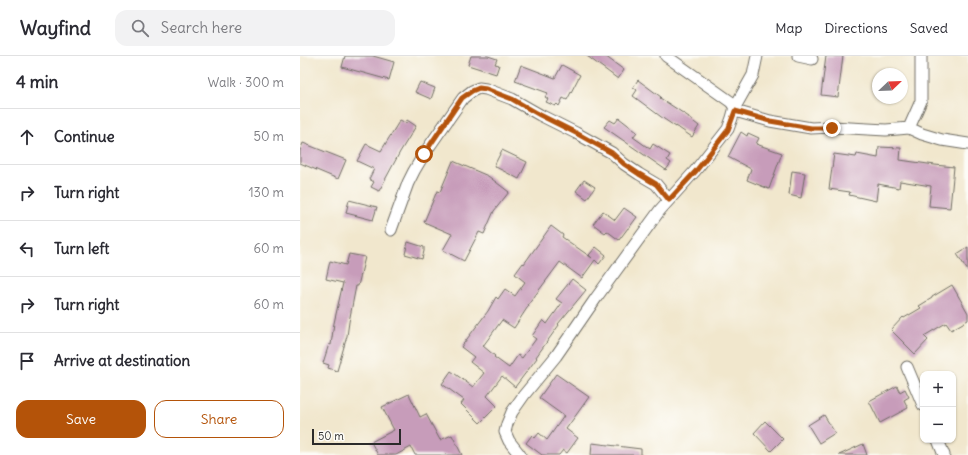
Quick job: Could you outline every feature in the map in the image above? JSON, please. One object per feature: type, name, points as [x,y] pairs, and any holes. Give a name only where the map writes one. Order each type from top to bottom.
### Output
[{"type":"street","points":[[666,56],[724,97],[734,112],[770,121],[811,128],[886,130],[909,128],[942,140],[963,142],[968,144]]},
{"type":"street","points":[[520,455],[509,441],[505,432],[512,412],[556,356],[660,210],[696,171],[728,130],[734,112],[753,75],[757,56]]},
{"type":"street","points":[[798,56],[812,59]]},
{"type":"street","points":[[909,128],[921,101],[921,56]]},
{"type":"street","points":[[391,230],[408,183],[424,154],[462,98],[479,88],[486,89],[512,99],[612,153],[624,164],[656,184],[669,200]]},
{"type":"street","points":[[907,367],[920,398]]},
{"type":"street","points":[[939,443],[944,455]]},
{"type":"building","points":[[345,56],[373,56],[394,62],[389,80],[342,67]]},
{"type":"building","points":[[471,56],[488,56],[497,59],[495,64],[499,65],[496,74],[468,65]]},
{"type":"building","points":[[587,56],[605,56],[624,70],[618,79]]},
{"type":"building","points":[[826,56],[843,56],[838,97],[821,95]]},
{"type":"building","points":[[521,65],[555,78],[562,65],[580,75],[567,100],[563,98],[559,106],[557,104],[555,106],[546,102],[548,99],[545,97],[548,93],[515,81]]},
{"type":"building","points":[[638,80],[699,126],[692,137],[633,96],[637,90],[633,87]]},
{"type":"building","points":[[420,82],[435,88],[431,99],[415,92]]},
{"type":"building","points":[[619,118],[637,132],[633,137],[650,149],[653,144],[670,155],[667,160],[671,163],[666,170],[604,127],[610,120],[615,123]]},
{"type":"building","points":[[400,120],[406,123],[407,120],[416,126],[379,191],[371,187],[374,182],[369,179],[374,169],[357,161],[366,144],[381,151]]},
{"type":"building","points":[[741,132],[747,136],[748,133],[759,138],[756,144],[782,153],[769,189],[747,180],[751,169],[728,157]]},
{"type":"building","points":[[303,143],[346,160],[338,179],[300,163],[300,151]]},
{"type":"building","points":[[879,147],[901,148],[900,160],[954,167],[950,208],[929,206],[931,186],[900,181],[899,188],[878,184],[876,201],[849,195],[850,192],[829,189],[834,154],[856,157],[857,154],[878,158]]},
{"type":"building","points":[[502,150],[527,162],[519,179],[494,166]]},
{"type":"building","points":[[453,161],[488,176],[509,192],[494,211],[484,234],[479,232],[464,261],[443,250],[452,234],[424,222],[437,191],[440,192]]},
{"type":"building","points":[[792,171],[805,173],[801,198],[789,195]]},
{"type":"building","points":[[584,180],[595,187],[587,199],[576,191]]},
{"type":"building","points":[[349,200],[377,207],[373,220],[346,213]]},
{"type":"building","points":[[624,208],[637,217],[619,240],[607,231],[605,233],[593,224],[603,211],[615,220]]},
{"type":"building","points":[[551,226],[563,235],[562,237],[592,258],[589,255],[596,247],[606,255],[599,264],[595,260],[582,278],[560,262],[528,305],[514,328],[502,320],[483,346],[495,356],[494,357],[509,368],[518,355],[522,358],[536,339],[532,336],[543,320],[547,324],[562,303],[556,299],[572,279],[586,290],[558,324],[559,325],[536,357],[537,358],[515,387],[502,376],[487,396],[497,406],[480,423],[461,404],[464,400],[442,384],[451,371],[473,387],[484,373],[470,362],[474,357],[461,347],[488,311],[496,297],[498,299],[505,289],[515,296],[525,282],[515,274]]},
{"type":"building","points":[[408,242],[424,247],[422,259],[405,254]]},
{"type":"building","points":[[968,247],[968,271],[957,254]]},
{"type":"building","points":[[349,254],[365,257],[358,286],[356,286],[347,336],[337,371],[328,368],[329,365],[323,363],[329,344],[331,345],[334,323],[343,283],[326,279],[330,261],[346,265]]},
{"type":"building","points":[[952,285],[968,313],[968,320],[951,330],[946,323],[924,336],[928,340],[915,354],[891,330],[903,317],[904,318],[921,308],[919,306]]},
{"type":"building","points":[[556,374],[589,397],[566,429],[578,438],[567,453],[563,450],[559,455],[542,455],[526,443],[532,435],[535,438],[539,433],[547,440],[564,416],[539,398]]},
{"type":"building","points":[[897,386],[900,392],[905,389],[909,397],[904,400],[908,408],[880,423],[869,401]]},
{"type":"building","points":[[409,394],[420,417],[426,414],[440,440],[452,435],[462,455],[415,455],[411,447],[396,455],[378,455],[371,442],[394,430],[382,407]]},
{"type":"building","points":[[824,415],[835,433],[819,443],[808,425]]},
{"type":"building","points":[[765,421],[783,439],[771,451],[754,433]]},
{"type":"building","points":[[592,443],[641,449],[641,455],[591,455]]},
{"type":"building","points":[[863,444],[867,455],[839,455]]},
{"type":"route","points":[[424,154],[462,98],[479,88],[486,89],[512,99],[612,153],[624,164],[656,184],[669,200],[696,171],[728,130],[735,111],[770,121],[792,125],[811,128],[832,128]]}]
